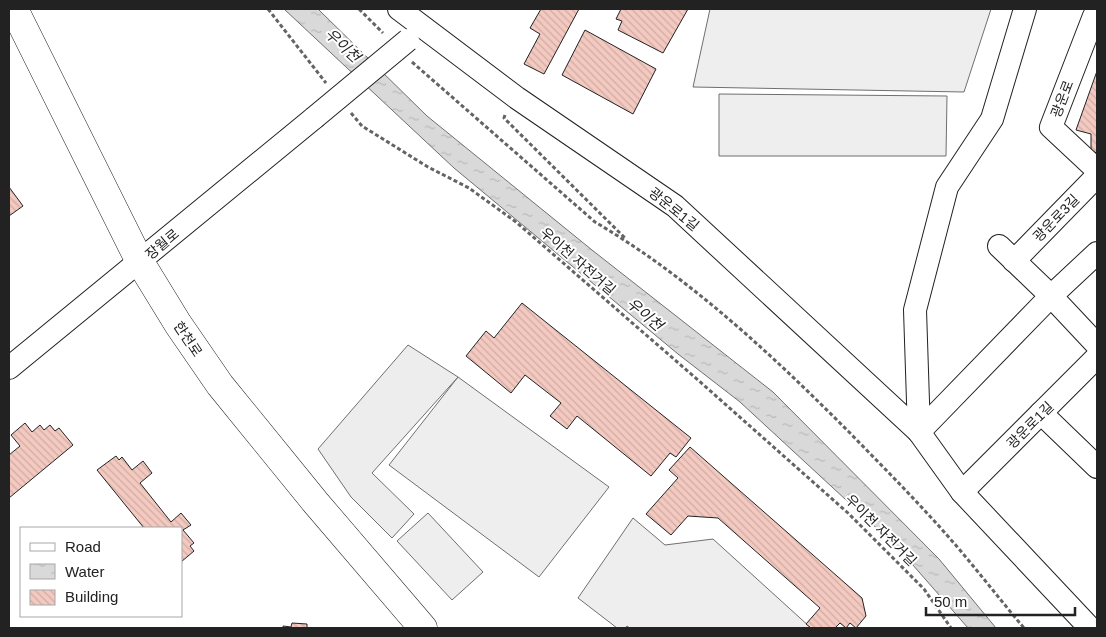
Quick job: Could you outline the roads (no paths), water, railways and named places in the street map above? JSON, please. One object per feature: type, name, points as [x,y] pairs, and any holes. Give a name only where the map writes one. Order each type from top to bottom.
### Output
[{"type":"main road","name":"한천로","points":[[14,9],[140,262],[178,324],[220,385],[316,504],[424,628]]},
{"type":"street","name":"광운로1길","points":[[398,9],[413,42],[517,98],[675,206],[919,432],[962,492],[1090,628]]},
{"type":"street","points":[[919,432],[915,310],[947,187],[992,119],[1025,9]]},
{"type":"street","name":"광운로","points":[[1097,16],[1094,16],[1051,126],[1097,170]]},
{"type":"street","name":"장월로","points":[[9,368],[314,118],[413,42]]},
{"type":"street","name":"광운로3길","points":[[1097,176],[1007,253],[1097,345]]},
{"type":"street","points":[[919,432],[1051,296],[1097,253]]},
{"type":"street","name":"광운로1길","points":[[962,492],[1097,357]]},
{"type":"street","points":[[1041,413],[1097,467]]},
{"type":"water","name":"우이천","points":[[284,9],[318,9],[427,116],[592,250],[773,392],[939,559],[996,628],[968,628],[898,548],[740,402],[678,354],[454,168]]}]
